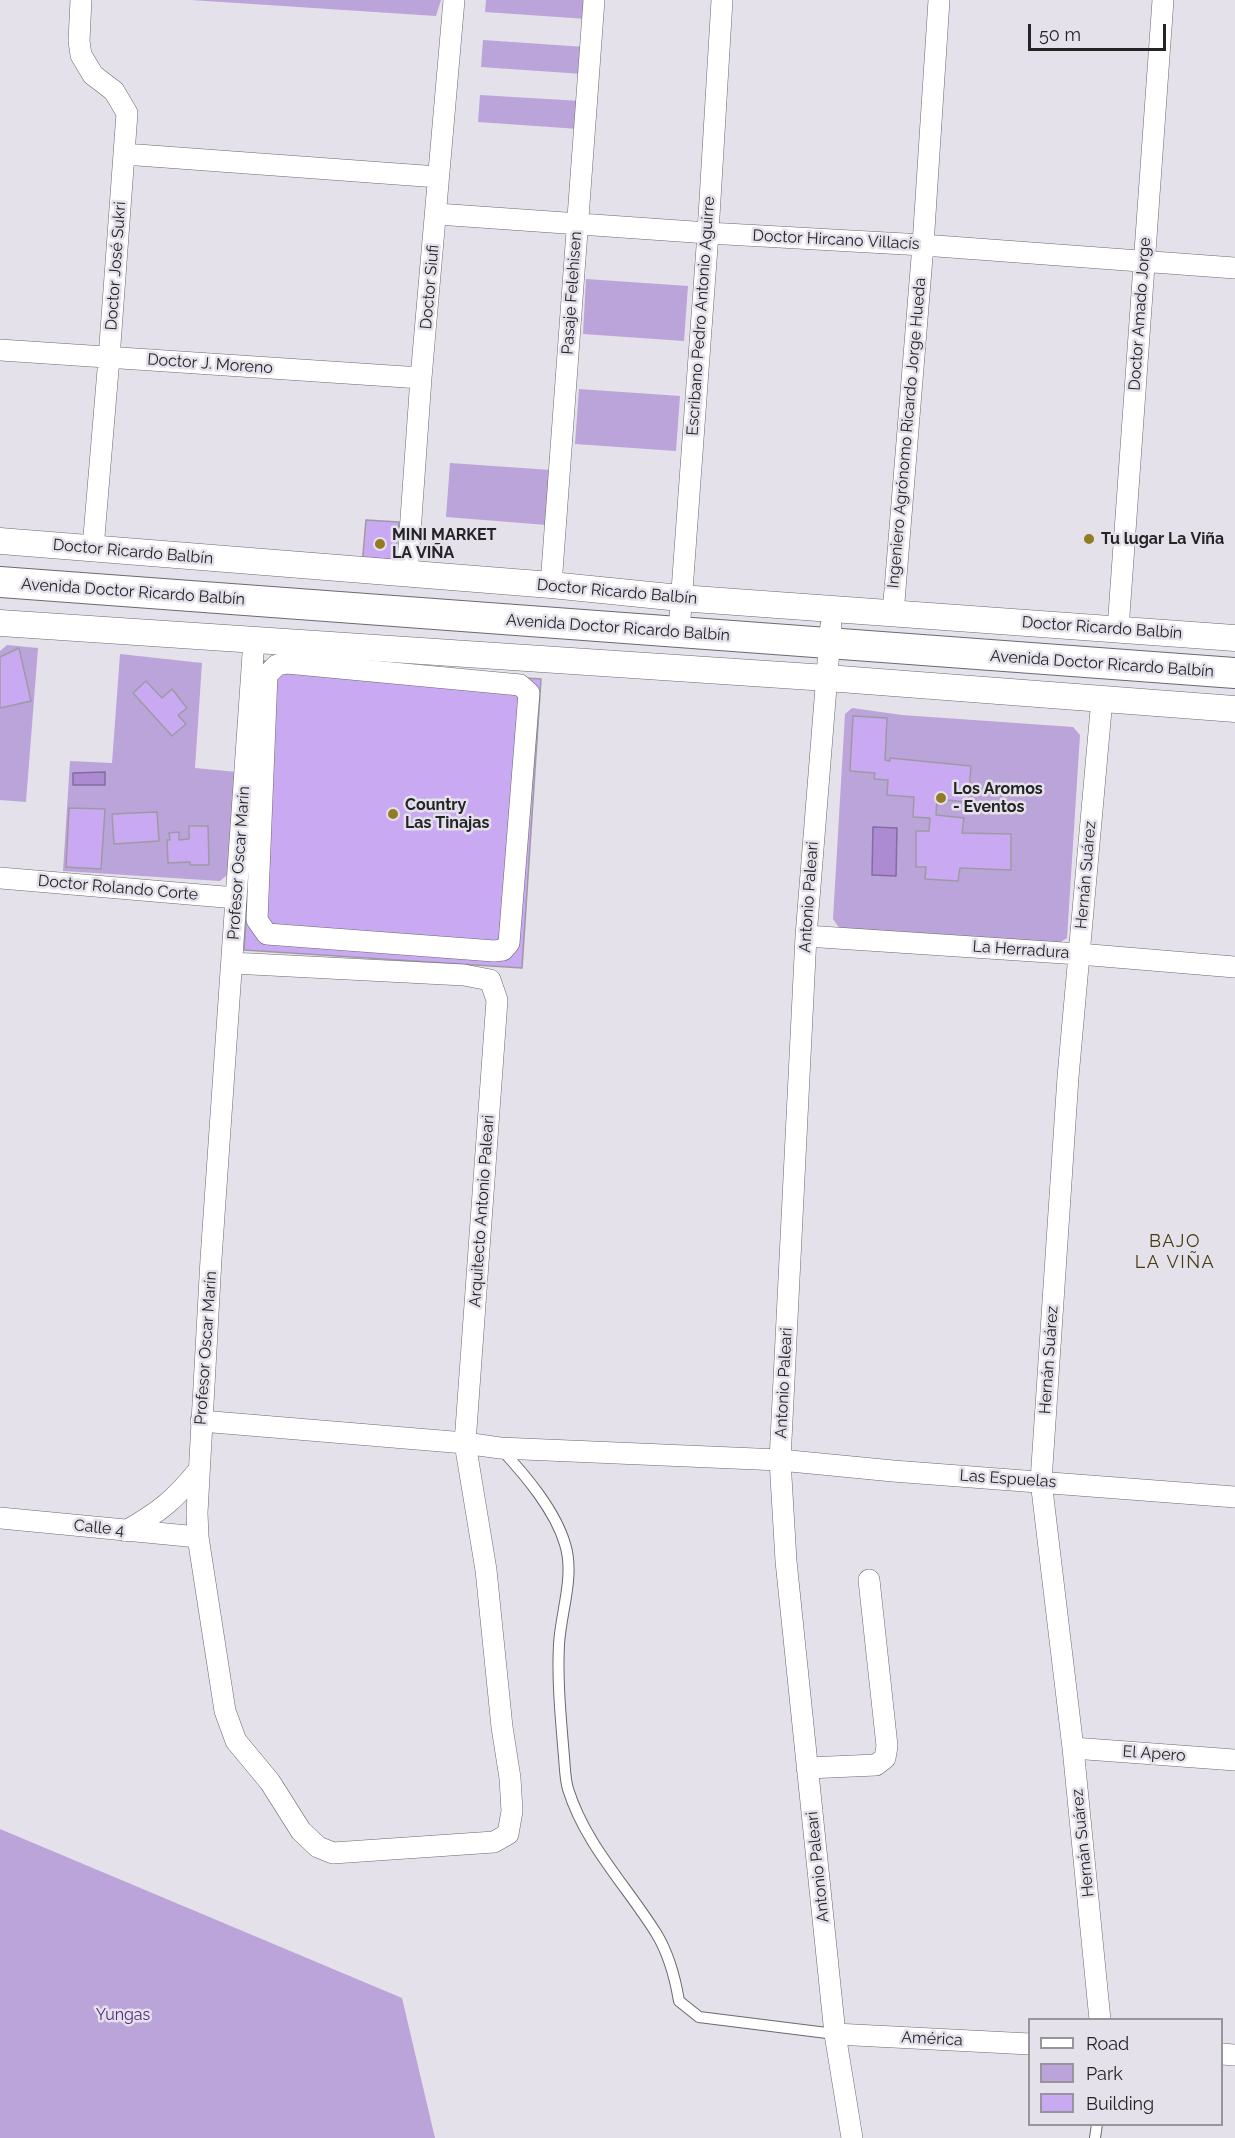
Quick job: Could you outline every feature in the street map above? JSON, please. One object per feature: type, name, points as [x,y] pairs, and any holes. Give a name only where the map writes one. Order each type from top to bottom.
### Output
[{"type":"main road","name":"Avenida Doctor Ricardo Balbín","points":[[0,566],[679,614],[831,634],[1235,673]]},
{"type":"main road","name":"Avenida Doctor Ricardo Balbín","points":[[0,582],[679,614]]},
{"type":"main road","name":"Avenida Doctor Ricardo Balbín","points":[[831,634],[1235,655]]},
{"type":"street","name":"Doctor José Sukri","points":[[81,0],[79,41],[81,55],[93,75],[114,91],[127,113],[93,548]]},
{"type":"street","name":"Doctor Siufi","points":[[407,575],[421,378],[454,0]]},
{"type":"street","name":"Pasaje Felehisen","points":[[551,585],[594,0]]},
{"type":"street","name":"Escribano Pedro Antonio Aguirre","points":[[679,614],[708,233],[722,0]]},
{"type":"street","name":"Ingeniero Agrónomo Ricardo Jorge Hueda","points":[[893,614],[923,245],[939,0]]},
{"type":"street","name":"Doctor Amado Jorge","points":[[1118,629],[1163,0]]},
{"type":"street","points":[[124,154],[438,177]]},
{"type":"street","name":"Doctor Hircano Villacís","points":[[437,214],[923,245],[1235,268]]},
{"type":"street","name":"Doctor J. Moreno","points":[[0,350],[421,378]]},
{"type":"street","name":"Doctor Ricardo Balbín","points":[[0,542],[551,585],[679,614],[893,614],[1235,638]]},
{"type":"street","points":[[0,623],[254,639],[402,662],[520,685],[530,693],[510,943],[503,950],[494,951],[267,934],[257,920],[267,675],[277,665],[402,662],[827,678],[1235,709]]},
{"type":"street","name":"Antonio Paleari","points":[[831,634],[806,936],[780,1460],[786,1561],[835,2034],[852,2138]]},
{"type":"street","name":"Profesor Oscar Marín","points":[[254,639],[199,1470],[198,1538],[225,1711],[236,1741],[270,1782],[302,1831],[318,1847],[333,1853],[494,1842]]},
{"type":"street","name":"Hernán Suárez","points":[[1101,2018],[1073,1748],[1041,1481],[1068,1077],[1102,699]]},
{"type":"street","name":"Doctor Rolando Corte","points":[[0,878],[236,898]]},
{"type":"street","name":"La Herradura","points":[[806,936],[1235,967]]},
{"type":"street","name":"Arquitecto Antonio Paleari","points":[[232,963],[465,975],[490,980],[497,1000],[465,1443],[486,1570],[502,1727],[510,1778],[512,1811],[508,1834],[494,1842]]},
{"type":"street","name":"Las Espuelas","points":[[201,1420],[500,1448],[780,1460],[893,1471],[1235,1497]]},
{"type":"street","points":[[126,1531],[156,1514],[177,1496],[199,1470]]},
{"type":"street","name":"Calle 4","points":[[0,1518],[198,1538]]},
{"type":"street","points":[[807,1768],[876,1766],[885,1758],[887,1746],[869,1580]]},
{"type":"street","name":"El Apero","points":[[1073,1748],[1235,1760]]},
{"type":"street","name":"América","points":[[835,2034],[1028,2044]]},
{"type":"lane","points":[[500,1448],[525,1475],[562,1534],[566,1547],[568,1568],[559,1643],[562,1738],[568,1788],[584,1827],[607,1865],[657,1934],[674,1973],[679,2001],[699,2017],[835,2034]]},
{"type":"green space","points":[[191,0],[441,0],[436,16]]},
{"type":"green space","points":[[486,0],[589,0],[587,19],[485,12]]},
{"type":"green space","points":[[483,40],[585,47],[583,74],[481,67]]},
{"type":"green space","points":[[480,95],[581,101],[579,129],[478,122]]},
{"type":"green space","points":[[586,279],[688,286],[684,341],[583,334]]},
{"type":"green space","points":[[579,389],[680,396],[676,451],[575,444]]},
{"type":"green space","points":[[450,463],[551,470],[547,525],[446,517]]},
{"type":"green space","points":[[7,645],[38,648],[26,802],[0,800],[0,651]]},
{"type":"green space","points":[[120,654],[202,663],[195,768],[237,772],[228,874],[220,881],[63,871],[70,761],[112,763]]},
{"type":"green space","points":[[852,708],[902,715],[1073,727],[1080,735],[1067,938],[1056,945],[840,929],[833,919],[845,714]]},
{"type":"green space","name":"Yungas","points":[[0,1829],[402,1998],[435,2138],[0,2138]]},
{"type":"shaded area","points":[[105,772],[105,785],[73,785],[73,773]]},
{"type":"shaded area","points":[[873,827],[897,828],[896,876],[872,875]]},
{"type":"building","name":"MINI MARKET LA VIÑA","points":[[366,520],[399,522],[394,567],[362,566]]},
{"type":"building","points":[[19,648],[31,701],[0,708],[0,657]]},
{"type":"building","name":"Country Las Tinajas","points":[[264,661],[541,679],[522,968],[244,950]]},
{"type":"building","points":[[146,681],[162,698],[172,689],[187,708],[178,715],[186,724],[172,736],[133,693]]},
{"type":"building","name":"Los Aromos - Eventos","points":[[853,716],[887,718],[885,760],[890,761],[890,758],[971,766],[968,802],[937,799],[936,815],[964,818],[962,833],[1011,834],[1011,870],[960,868],[958,881],[925,879],[926,867],[916,867],[916,831],[929,831],[930,818],[913,817],[914,797],[887,795],[888,780],[874,779],[875,773],[850,771]]},
{"type":"building","points":[[69,808],[105,809],[101,869],[66,867]]},
{"type":"building","points":[[157,812],[159,841],[114,844],[112,814]]},
{"type":"building","points":[[189,826],[208,826],[209,865],[190,865],[190,862],[168,863],[169,833],[179,832],[179,840],[189,839]]},
{"type":"place","name":"Tu lugar La Viña","points":[[1089,539]]},
{"type":"place","name":"MINI MARKET LA VIÑA","points":[[380,544]]},
{"type":"place","name":"Los Aromos - Eventos","points":[[941,798]]},
{"type":"place","name":"Country Las Tinajas","points":[[393,814]]},
{"type":"district","name":"BAJO LA VIÑA","points":[[1175,1252]]}]
